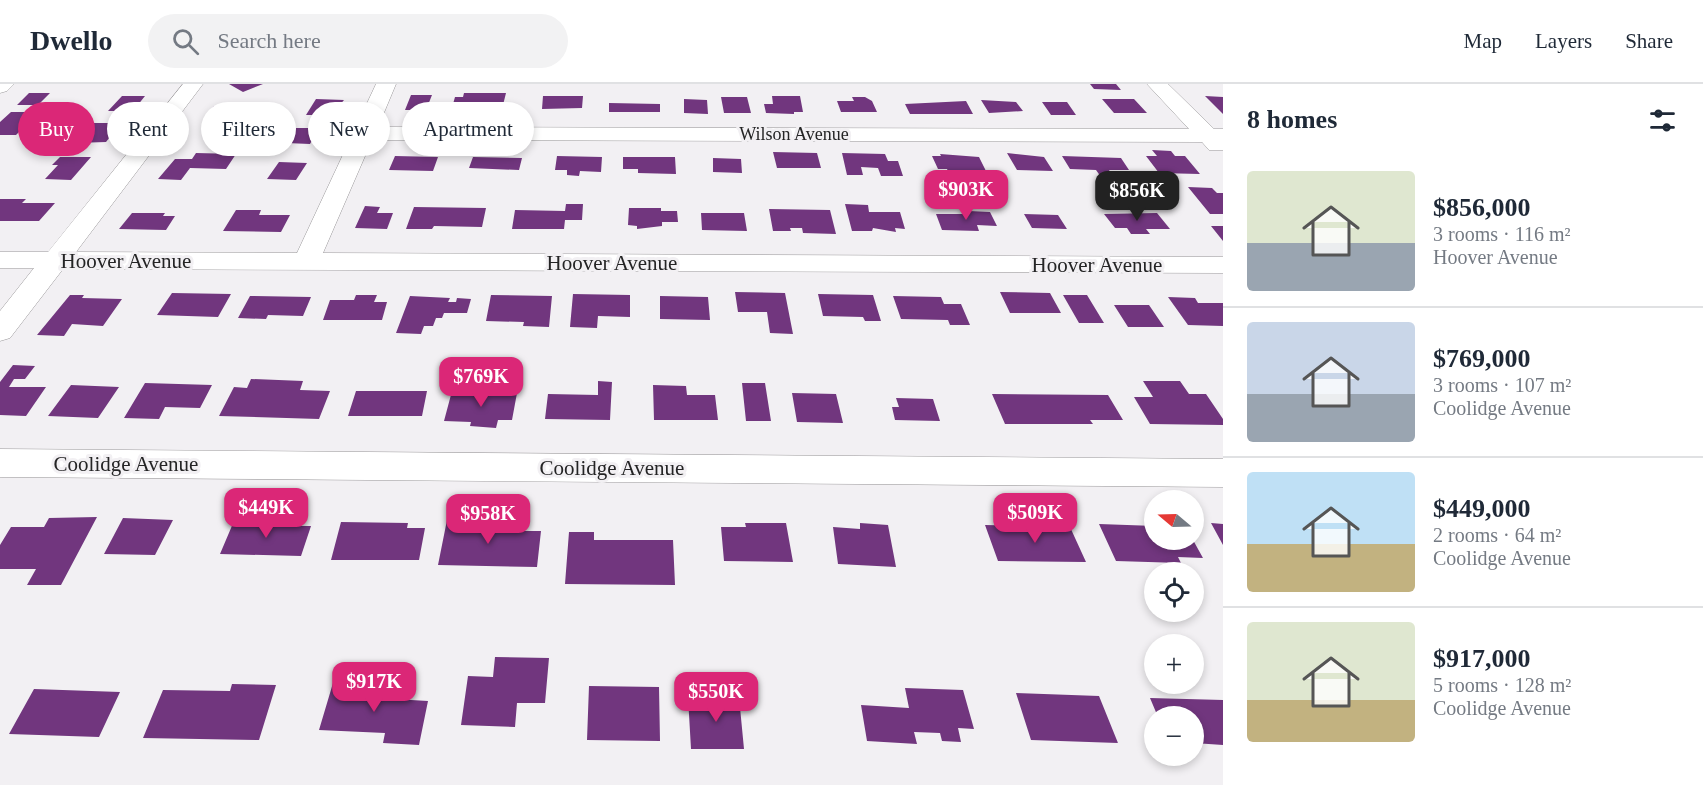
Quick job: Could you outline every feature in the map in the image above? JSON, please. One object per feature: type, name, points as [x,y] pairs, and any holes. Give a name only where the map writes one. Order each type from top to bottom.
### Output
[{"type":"street","points":[[0,87],[4,84]]},
{"type":"street","points":[[0,331],[193,84]]},
{"type":"street","points":[[378,102],[386,84]]},
{"type":"street","points":[[1157,84],[1218,141]]},
{"type":"street","name":"Wilson Avenue","points":[[390,133],[1218,141]]},
{"type":"street","points":[[306,262],[354,156]]},
{"type":"street","name":"Hoover Avenue","points":[[0,260],[1223,265]]},
{"type":"street","name":"Coolidge Avenue","points":[[0,463],[1223,473]]},
{"type":"building","points":[[229,84],[263,84],[243,92]]},
{"type":"building","points":[[1090,84],[1116,84],[1121,90],[1094,89]]},
{"type":"building","points":[[29,93],[50,93],[41,102],[20,102]]},
{"type":"building","points":[[464,93],[506,93],[504,102],[454,102],[455,97],[463,97]]},
{"type":"building","points":[[411,95],[432,95],[429,102],[408,102]]},
{"type":"building","points":[[122,96],[145,96],[140,102],[116,102]]},
{"type":"building","points":[[543,96],[583,96],[582,108],[542,109]]},
{"type":"building","points":[[772,96],[800,96],[803,112],[766,113],[764,104],[773,104]]},
{"type":"building","points":[[1205,96],[1223,97],[1223,114]]},
{"type":"building","points":[[721,97],[747,97],[751,113],[724,113]]},
{"type":"building","points":[[852,97],[865,97],[872,101],[877,112],[841,112],[837,101],[854,101]]},
{"type":"building","points":[[316,99],[344,100],[342,102],[314,102]]},
{"type":"building","points":[[684,99],[707,100],[708,114],[684,113]]},
{"type":"building","points":[[1102,99],[1134,99],[1147,113],[1114,113]]},
{"type":"building","points":[[981,100],[1016,102],[1023,111],[989,113]]},
{"type":"building","points":[[966,101],[973,114],[910,114],[905,104]]},
{"type":"building","points":[[1042,102],[1067,102],[1076,115],[1051,115]]},
{"type":"building","points":[[609,103],[660,104],[660,112],[609,112]]},
{"type":"building","points":[[11,112],[18,112],[18,133],[0,135],[0,122]]},
{"type":"building","points":[[95,123],[107,123],[106,142],[95,142]]},
{"type":"building","points":[[296,128],[308,128],[308,144],[296,143]]},
{"type":"building","points":[[1152,150],[1171,151],[1175,156],[1185,156],[1200,174],[1159,173],[1146,156],[1157,156]]},
{"type":"building","points":[[773,152],[817,153],[821,168],[777,168]]},
{"type":"building","points":[[196,153],[201,153],[201,156],[235,156],[226,169],[190,168],[181,180],[158,179],[175,159],[192,159]]},
{"type":"building","points":[[842,153],[885,154],[888,161],[898,161],[903,176],[881,176],[878,168],[861,167],[863,175],[847,175]]},
{"type":"building","points":[[1007,153],[1044,157],[1053,171],[1017,170]]},
{"type":"building","points":[[940,154],[979,157],[986,171],[962,171],[966,179],[951,178],[947,169],[938,169],[932,156],[941,156]]},
{"type":"building","points":[[395,156],[438,157],[433,171],[389,170]]},
{"type":"building","points":[[557,156],[602,157],[601,172],[580,171],[579,176],[567,175],[567,170],[555,170]]},
{"type":"building","points":[[1062,156],[1121,158],[1129,170],[1109,170],[1114,177],[1101,177],[1096,170],[1070,169]]},
{"type":"building","points":[[60,157],[91,157],[71,180],[45,179],[58,165],[52,165]]},
{"type":"building","points":[[473,157],[522,158],[519,170],[469,168]]},
{"type":"building","points":[[623,157],[675,157],[676,174],[638,173],[638,169],[623,169]]},
{"type":"building","points":[[713,158],[741,159],[742,173],[713,172]]},
{"type":"building","points":[[279,162],[307,163],[296,180],[267,179]]},
{"type":"building","points":[[1188,187],[1212,188],[1217,193],[1223,193],[1223,214],[1210,214]]},
{"type":"building","points":[[0,199],[26,199],[22,203],[55,203],[39,221],[0,221]]},
{"type":"building","points":[[566,204],[583,204],[582,220],[565,220],[564,229],[512,229],[515,210],[565,211]]},
{"type":"building","points":[[845,204],[868,205],[869,212],[900,212],[905,229],[895,228],[896,232],[873,228],[872,231],[852,231]]},
{"type":"building","points":[[365,206],[380,207],[377,213],[393,213],[387,229],[355,228]]},
{"type":"building","points":[[414,207],[486,208],[482,227],[434,226],[432,229],[406,229]]},
{"type":"building","points":[[629,208],[661,208],[661,211],[677,211],[678,222],[662,222],[662,226],[637,229],[637,226],[628,225]]},
{"type":"building","points":[[769,209],[830,210],[836,234],[803,233],[802,228],[790,228],[791,231],[773,231]]},
{"type":"building","points":[[236,210],[261,210],[259,215],[290,215],[281,232],[223,231]]},
{"type":"building","points":[[969,211],[990,212],[997,226],[977,225],[979,231],[942,230],[936,214],[970,214]]},
{"type":"building","points":[[132,213],[165,213],[163,216],[175,216],[166,230],[119,229]]},
{"type":"building","points":[[701,213],[744,213],[747,231],[702,230]]},
{"type":"building","points":[[1157,213],[1170,229],[1146,229],[1150,234],[1131,234],[1127,228],[1115,228],[1104,214]]},
{"type":"building","points":[[1024,214],[1058,215],[1067,229],[1032,228]]},
{"type":"building","points":[[1211,226],[1223,226],[1223,241]]},
{"type":"building","points":[[735,292],[785,293],[793,334],[770,333],[767,312],[738,312]]},
{"type":"building","points":[[1000,292],[1050,293],[1061,313],[1010,313]]},
{"type":"building","points":[[172,293],[231,294],[218,317],[157,315]]},
{"type":"building","points":[[573,294],[630,295],[630,317],[598,316],[597,328],[570,327]]},
{"type":"building","points":[[818,294],[873,295],[881,321],[865,321],[863,317],[823,316]]},
{"type":"building","points":[[70,295],[84,295],[82,298],[122,299],[103,326],[72,324],[64,336],[37,335]]},
{"type":"building","points":[[356,295],[377,295],[374,302],[387,302],[382,320],[323,320],[330,300],[354,300]]},
{"type":"building","points":[[491,295],[552,296],[549,327],[523,326],[524,322],[486,321]]},
{"type":"building","points":[[1063,295],[1087,295],[1104,323],[1079,323]]},
{"type":"building","points":[[250,296],[311,297],[303,316],[268,315],[266,319],[238,318]]},
{"type":"building","points":[[410,296],[450,298],[448,302],[456,302],[457,298],[471,299],[467,313],[444,313],[442,318],[436,318],[433,326],[424,326],[421,334],[396,333]]},
{"type":"building","points":[[660,296],[708,297],[710,320],[660,319]]},
{"type":"building","points":[[893,296],[941,297],[944,304],[961,304],[970,325],[950,325],[948,320],[901,319]]},
{"type":"building","points":[[1168,297],[1195,298],[1198,303],[1223,303],[1223,326],[1188,325]]},
{"type":"building","points":[[1114,305],[1149,305],[1164,327],[1128,327]]},
{"type":"building","points":[[13,365],[35,366],[25,379],[14,379],[9,387],[46,387],[26,416],[0,415],[0,382]]},
{"type":"building","points":[[251,379],[303,381],[300,390],[330,391],[319,419],[219,416],[234,387],[247,388]]},
{"type":"building","points":[[598,381],[612,382],[610,420],[545,419],[548,394],[598,395]]},
{"type":"building","points":[[1143,381],[1180,381],[1189,394],[1206,394],[1223,419],[1223,425],[1150,424],[1134,397],[1153,397]]},
{"type":"building","points":[[145,383],[212,385],[200,408],[165,407],[159,419],[124,418]]},
{"type":"building","points":[[742,383],[765,383],[771,421],[746,421]]},
{"type":"building","points":[[71,385],[119,387],[98,418],[48,416]]},
{"type":"building","points":[[653,385],[686,386],[687,395],[715,395],[718,420],[654,420]]},
{"type":"building","points":[[356,391],[427,391],[422,416],[348,416]]},
{"type":"building","points":[[452,391],[517,393],[512,420],[498,420],[496,428],[470,426],[471,422],[444,421]]},
{"type":"building","points":[[792,393],[836,394],[843,423],[797,422]]},
{"type":"building","points":[[992,394],[1108,395],[1123,420],[1090,420],[1093,424],[1005,424]]},
{"type":"building","points":[[896,398],[933,399],[940,421],[895,420],[892,407],[899,407]]},
{"type":"building","points":[[97,517],[61,585],[27,585],[36,569],[0,569],[0,545],[11,527],[44,527],[49,518]]},
{"type":"building","points":[[123,518],[173,520],[155,555],[104,554]]},
{"type":"building","points":[[447,520],[507,521],[506,531],[541,531],[537,567],[438,565]]},
{"type":"building","points":[[234,521],[295,522],[294,526],[311,526],[301,556],[220,554]]},
{"type":"building","points":[[341,522],[408,523],[407,528],[425,528],[419,560],[331,560]]},
{"type":"building","points":[[745,523],[786,523],[793,562],[724,561],[721,527],[746,527]]},
{"type":"building","points":[[860,523],[888,525],[896,567],[838,564],[833,527],[860,529]]},
{"type":"building","points":[[1211,523],[1223,524],[1223,545]]},
{"type":"building","points":[[1099,524],[1144,526],[1144,550],[1199,550],[1203,558],[1178,557],[1180,562],[1116,561]]},
{"type":"building","points":[[985,525],[1070,527],[1086,562],[998,561]]},
{"type":"building","points":[[569,532],[594,532],[594,540],[673,540],[675,585],[565,584]]},
{"type":"building","points":[[495,657],[549,658],[545,703],[517,703],[515,727],[461,725],[468,676],[493,677]]},
{"type":"building","points":[[333,683],[397,687],[394,699],[428,701],[419,745],[383,743],[385,733],[319,730]]},
{"type":"building","points":[[232,684],[276,685],[259,740],[143,738],[163,690],[230,691]]},
{"type":"building","points":[[589,686],[659,687],[660,741],[587,740]]},
{"type":"building","points":[[905,688],[963,690],[974,729],[958,728],[961,742],[942,741],[940,733],[914,732],[917,744],[867,741],[861,705],[909,708]]},
{"type":"building","points":[[34,689],[120,692],[99,737],[9,734]]},
{"type":"building","points":[[1016,693],[1099,696],[1118,743],[1031,740]]},
{"type":"building","points":[[688,697],[739,697],[744,749],[691,749]]},
{"type":"building","points":[[1150,698],[1223,700],[1223,745],[1204,744],[1204,706],[1153,706]]}]
